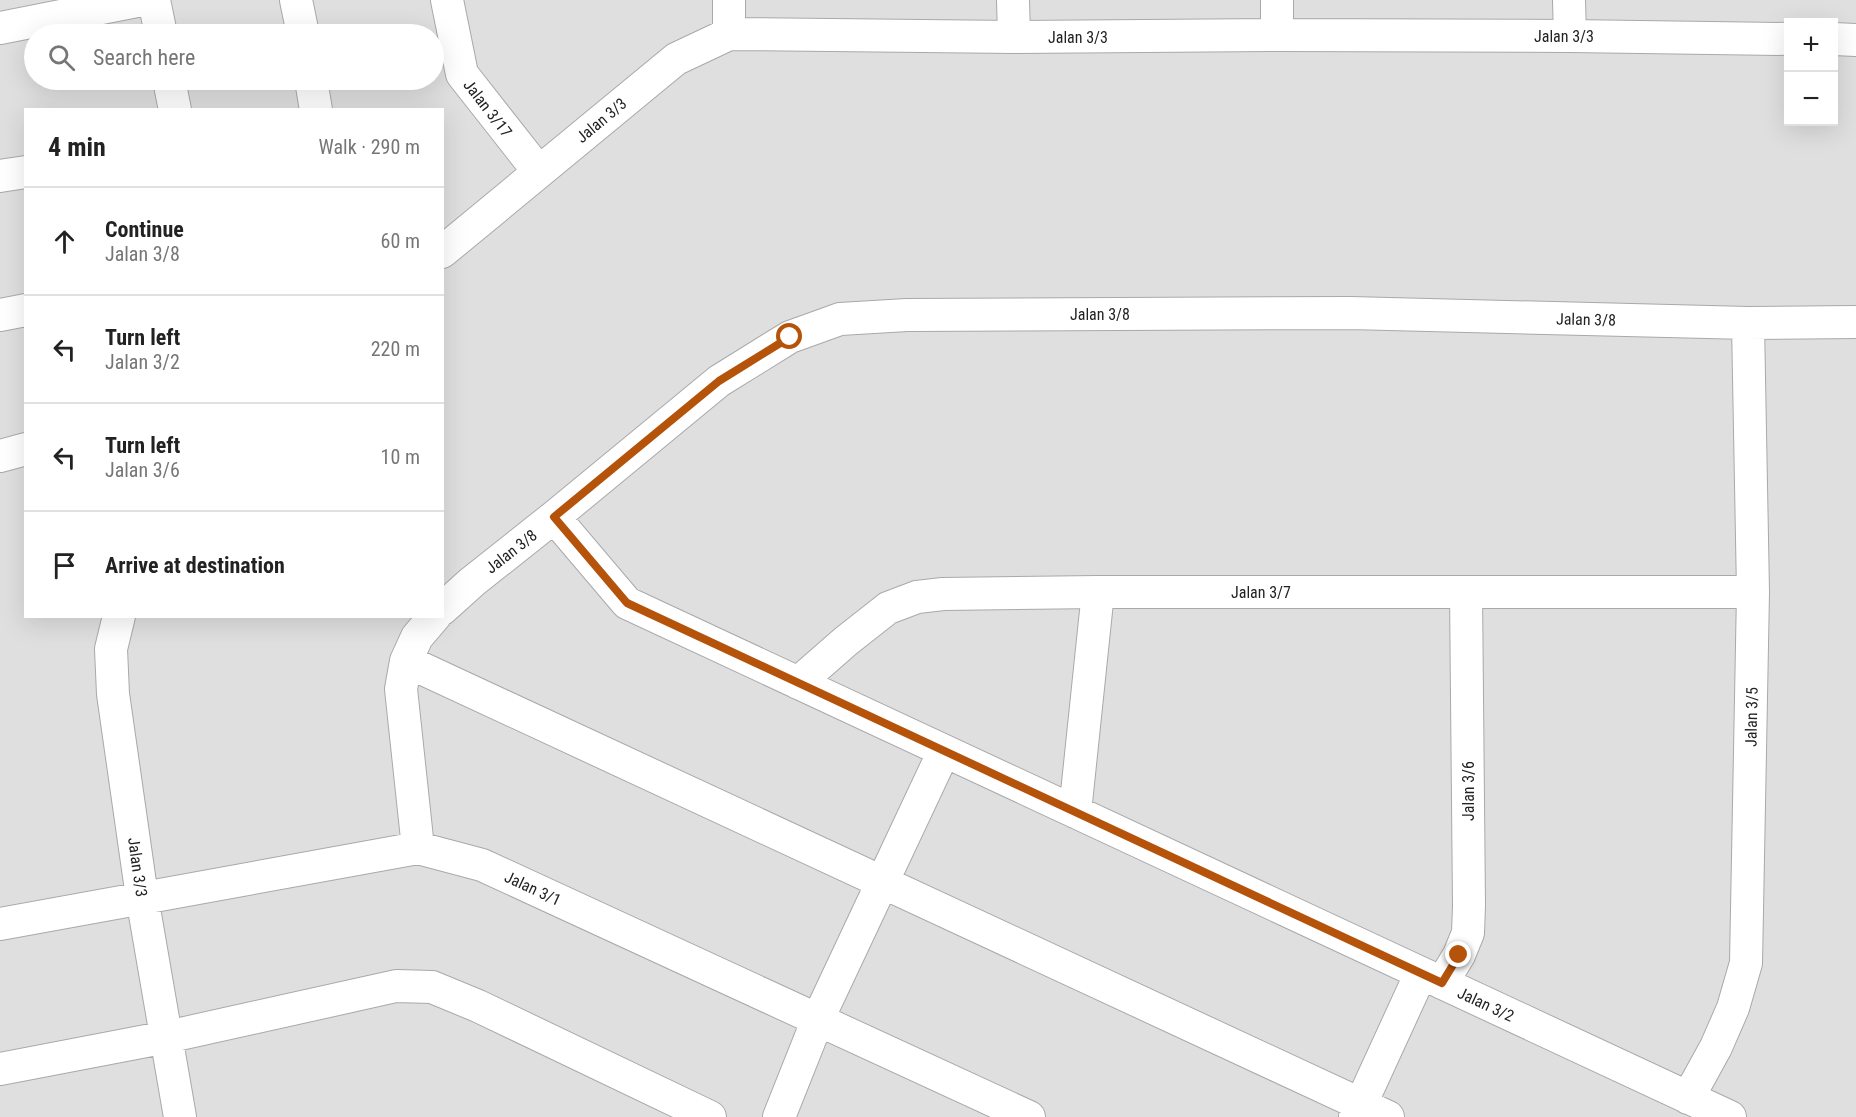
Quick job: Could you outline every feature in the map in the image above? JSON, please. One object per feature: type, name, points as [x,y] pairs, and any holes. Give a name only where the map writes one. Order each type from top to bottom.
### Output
[{"type":"street","points":[[0,28],[142,0]]},
{"type":"street","points":[[154,0],[159,24]]},
{"type":"street","points":[[296,0],[301,24]]},
{"type":"street","name":"Jalan 3/17","points":[[447,0],[462,74],[539,172]]},
{"type":"street","points":[[729,0],[729,34]]},
{"type":"street","points":[[1013,0],[1014,37]]},
{"type":"street","points":[[1276,35],[1277,0]]},
{"type":"street","points":[[1569,0],[1570,36]]},
{"type":"street","name":"Jalan 3/3","points":[[444,250],[676,58],[729,34],[1014,37],[1570,36],[1784,39]]},
{"type":"street","points":[[1838,39],[1856,40]]},
{"type":"street","points":[[171,90],[175,108]]},
{"type":"street","points":[[313,90],[316,108]]},
{"type":"street","points":[[0,176],[24,172]]},
{"type":"street","points":[[0,315],[24,310]]},
{"type":"street","name":"Jalan 3/8","points":[[444,607],[719,381],[790,337],[840,319],[919,315],[1350,313],[1748,323],[1856,322]]},
{"type":"street","name":"Jalan 3/5","points":[[1688,1098],[1716,1047],[1733,1008],[1746,963],[1753,592],[1748,323]]},
{"type":"street","points":[[0,456],[24,450]]},
{"type":"street","name":"Jalan 3/2","points":[[554,517],[627,603],[1730,1117]]},
{"type":"street","points":[[1075,812],[1098,592]]},
{"type":"street","name":"Jalan 3/6","points":[[1368,1113],[1432,978],[1459,955],[1467,933],[1466,592]]},
{"type":"street","name":"Jalan 3/7","points":[[798,683],[888,608],[917,597],[943,594],[1753,592]]},
{"type":"street","name":"Jalan 3/3","points":[[118,618],[111,649],[113,694],[142,897],[180,1117]]},
{"type":"street","points":[[418,848],[401,689],[406,661],[417,637],[433,618]]},
{"type":"street","points":[[406,661],[884,881],[1368,1113]]},
{"type":"street","points":[[779,1117],[819,1018],[944,752]]},
{"type":"street","name":"Jalan 3/1","points":[[0,924],[418,848],[482,865],[819,1018],[1029,1117]]},
{"type":"street","points":[[0,1069],[166,1037],[396,986],[432,987],[478,1006],[710,1117]]},
{"type":"shaded area","points":[[0,0],[1856,0],[1856,1117],[0,1117]]},
{"type":"route","points":[[790,337],[719,381],[554,517],[627,603],[1442,983],[1459,955]]}]
